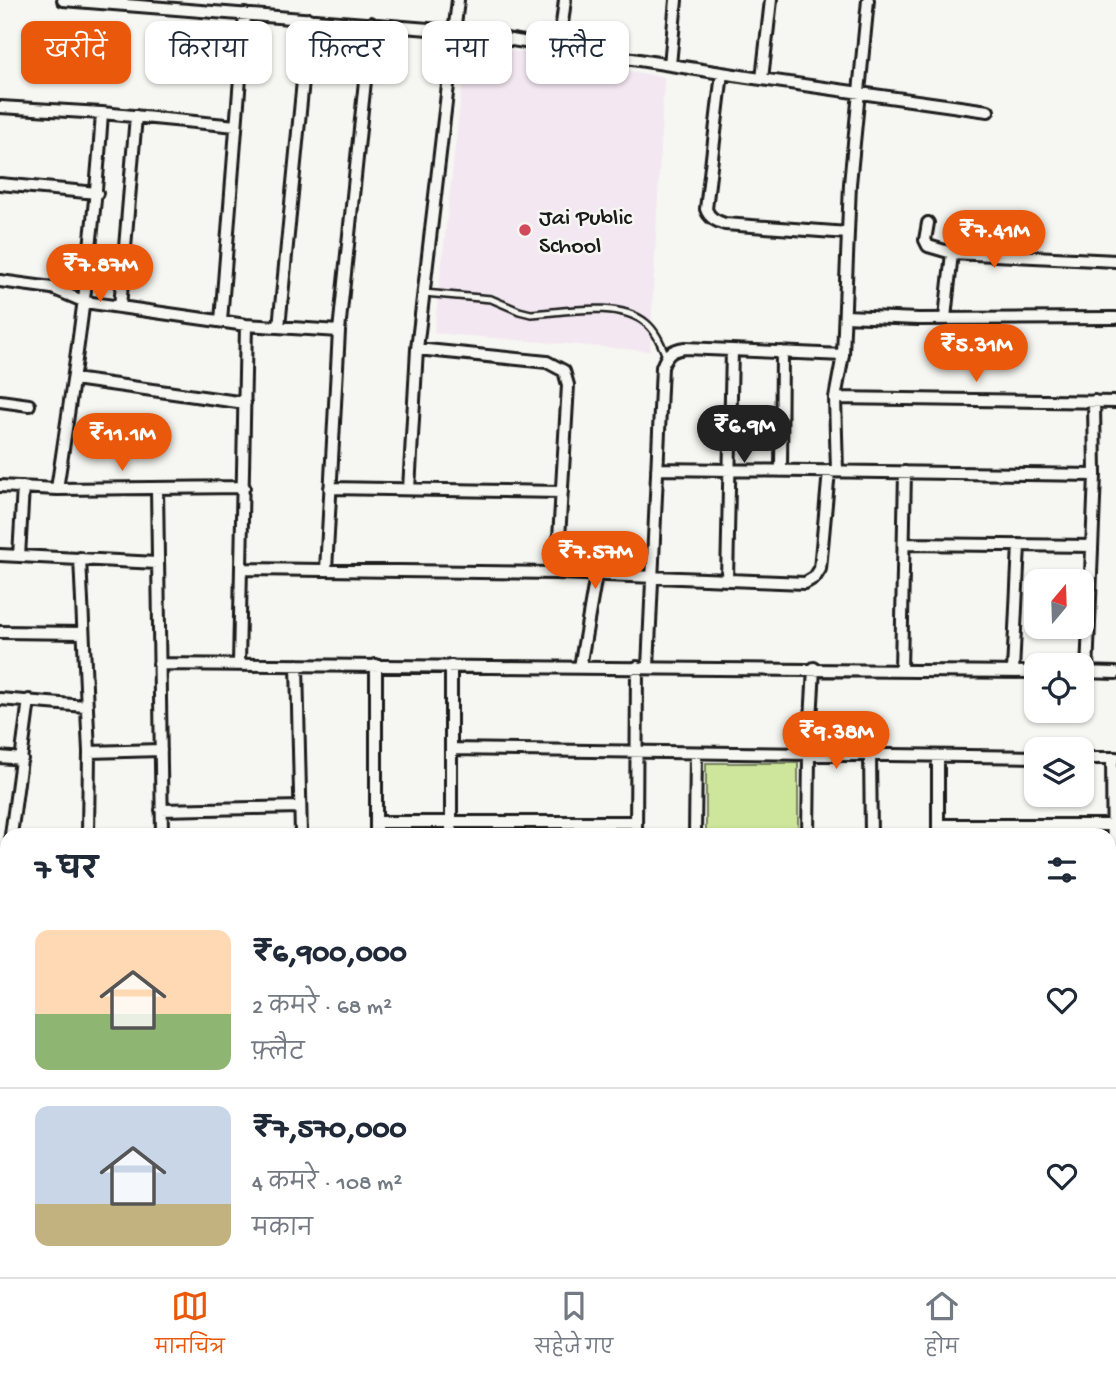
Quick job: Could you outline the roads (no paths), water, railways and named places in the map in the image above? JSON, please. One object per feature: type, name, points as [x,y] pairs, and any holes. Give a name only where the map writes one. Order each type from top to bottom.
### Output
[{"type":"street","points":[[63,0],[162,4],[340,21]]},
{"type":"street","points":[[455,21],[458,0]]},
{"type":"street","points":[[562,21],[565,0]]},
{"type":"street","points":[[670,65],[676,0]]},
{"type":"street","points":[[762,79],[771,0]]},
{"type":"street","points":[[242,569],[557,573],[805,583],[815,577],[823,558],[832,471],[835,398],[844,355],[849,184],[868,0]]},
{"type":"street","points":[[221,321],[245,14]]},
{"type":"street","points":[[279,327],[309,19]]},
{"type":"street","points":[[629,59],[988,111]]},
{"type":"street","points":[[722,73],[706,209],[708,214],[725,224],[848,233]]},
{"type":"street","points":[[326,570],[339,331],[365,84]]},
{"type":"street","points":[[409,489],[418,349],[448,84]]},
{"type":"street","points":[[0,107],[102,113],[236,126]]},
{"type":"street","points":[[57,489],[85,302],[97,193],[102,113]]},
{"type":"street","points":[[120,307],[136,116]]},
{"type":"street","points":[[0,184],[97,193]]},
{"type":"street","points":[[928,223],[925,240],[928,246],[952,253],[1116,261]]},
{"type":"street","points":[[945,318],[952,253]]},
{"type":"street","points":[[0,281],[52,288],[85,302],[246,325],[339,331]]},
{"type":"street","points":[[845,316],[1116,318]]},
{"type":"street","points":[[239,664],[246,325]]},
{"type":"street","points":[[636,828],[636,753],[652,578],[662,367],[666,356],[673,350],[685,348],[844,355]]},
{"type":"street","points":[[418,349],[547,362],[564,371],[568,385],[557,573]]},
{"type":"street","points":[[727,580],[732,350]]},
{"type":"street","points":[[780,471],[782,352]]},
{"type":"street","points":[[74,379],[245,403]]},
{"type":"street","points":[[835,398],[1116,402]]},
{"type":"street","points":[[0,401],[29,405]]},
{"type":"street","points":[[1085,653],[1095,475],[1094,401]]},
{"type":"street","points":[[657,469],[1095,475]]},
{"type":"street","points":[[901,670],[905,472]]},
{"type":"street","points":[[0,486],[57,489],[244,487]]},
{"type":"street","points":[[19,556],[23,487]]},
{"type":"street","points":[[157,488],[162,828]]},
{"type":"street","points":[[330,488],[562,492]]},
{"type":"street","points":[[904,544],[1092,546]]},
{"type":"street","points":[[1013,671],[1019,545]]},
{"type":"street","points":[[0,555],[158,563]]},
{"type":"street","points":[[80,558],[89,752],[88,828]]},
{"type":"street","points":[[580,667],[596,575]]},
{"type":"street","points":[[0,632],[83,633]]},
{"type":"street","points":[[159,664],[1024,671]]},
{"type":"street","points":[[297,665],[301,828]]},
{"type":"street","points":[[376,665],[376,828]]},
{"type":"street","points":[[451,666],[451,828]]},
{"type":"street","points":[[808,828],[814,668]]},
{"type":"street","points":[[1094,672],[1116,673]]},
{"type":"street","points":[[0,699],[85,706]]},
{"type":"street","points":[[12,828],[29,700]]},
{"type":"street","points":[[451,749],[1024,757]]},
{"type":"street","points":[[89,752],[161,750]]},
{"type":"street","points":[[695,828],[696,753]]},
{"type":"street","points":[[870,755],[871,828]]},
{"type":"street","points":[[938,756],[938,828]]},
{"type":"street","points":[[0,757],[22,760]]},
{"type":"street","points":[[1079,828],[1113,825],[1114,758],[1094,758]]},
{"type":"street","points":[[162,810],[300,807]]},
{"type":"street","points":[[376,822],[636,822]]},
{"type":"street","points":[[562,822],[562,828]]},
{"type":"lane","points":[[424,293],[491,299],[519,312],[531,314],[610,309],[625,311],[647,324],[656,334],[666,356]]},
{"type":"place","name":"Jai Public School","points":[[525,230]]}]
